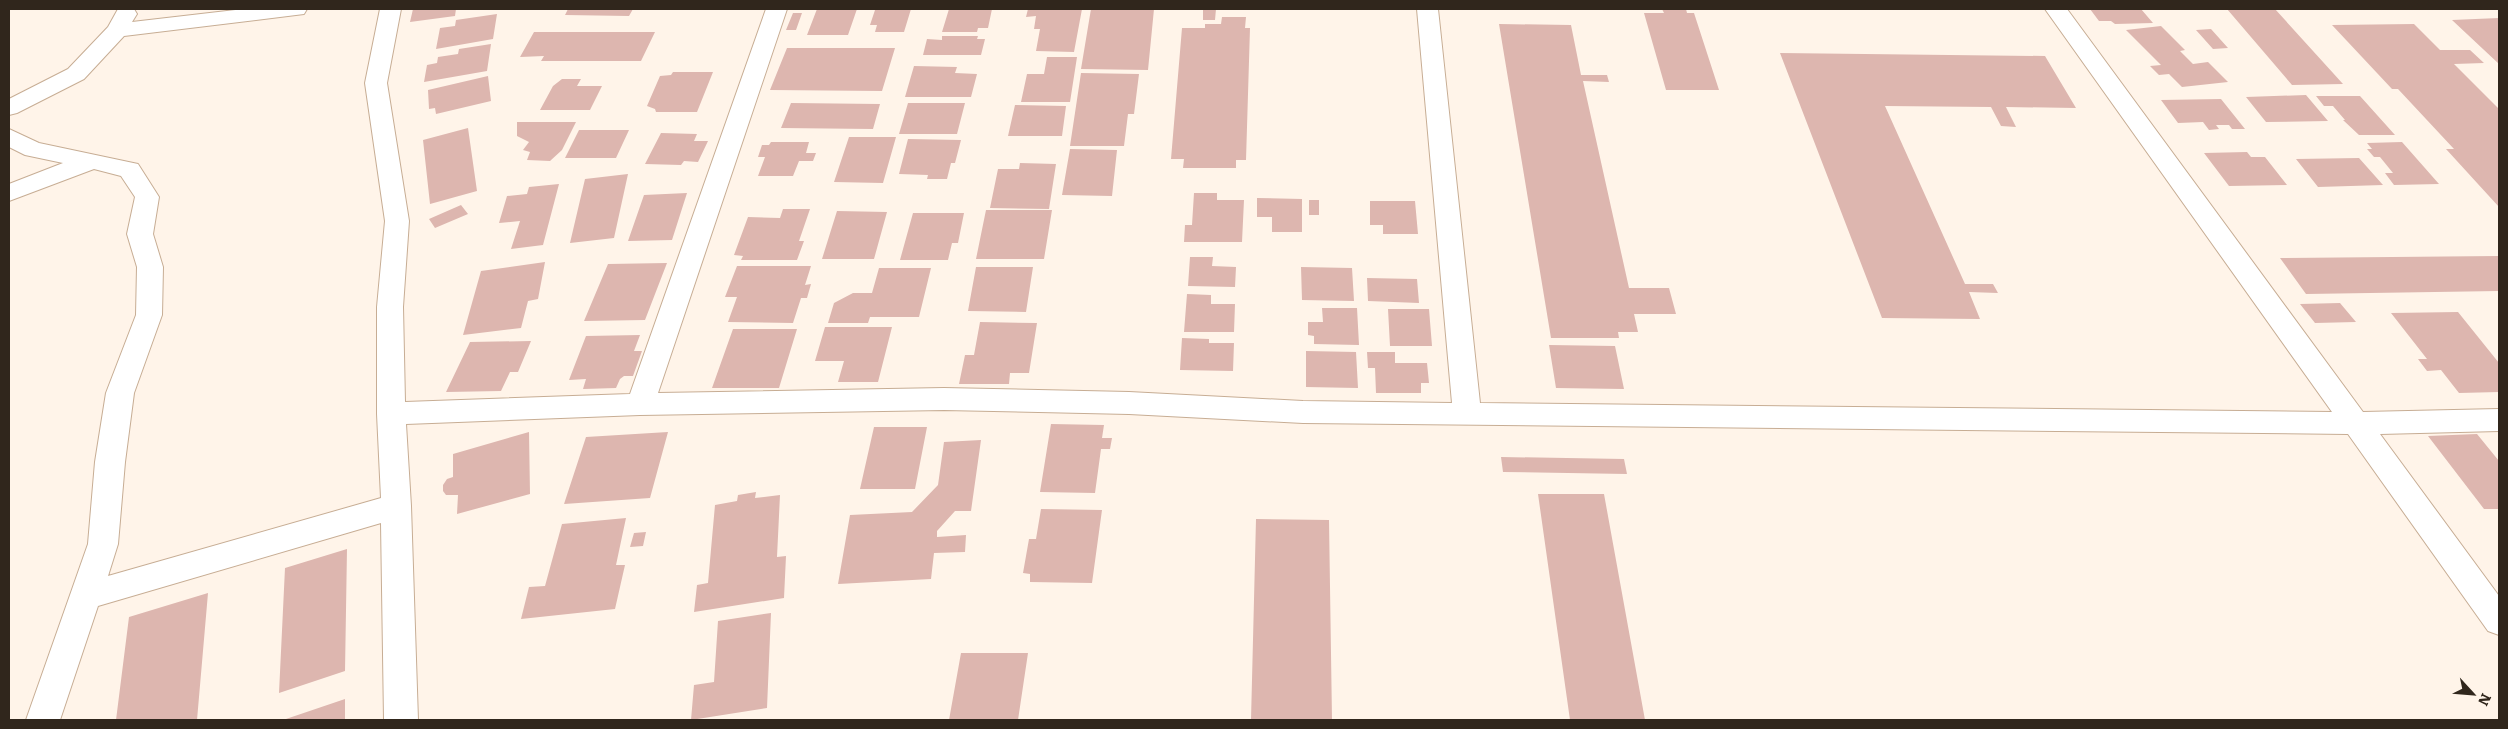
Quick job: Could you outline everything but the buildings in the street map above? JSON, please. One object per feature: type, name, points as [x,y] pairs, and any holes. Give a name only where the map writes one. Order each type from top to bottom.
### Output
[{"type":"street","points":[[9,108],[76,74],[116,30],[129,9]]},
{"type":"street","points":[[116,30],[296,9]]},
{"type":"street","points":[[390,9],[376,84],[397,221],[390,306],[391,414],[396,506],[401,720]]},
{"type":"street","points":[[640,404],[777,9]]},
{"type":"street","points":[[1428,9],[1467,414]]},
{"type":"street","points":[[2056,9],[2499,621]]},
{"type":"street","points":[[9,137],[33,150],[129,170],[147,197],[140,234],[150,267],[149,315],[120,393],[110,462],[103,544],[43,720]]},
{"type":"street","points":[[9,193],[92,161]]},
{"type":"street","points":[[391,414],[640,404],[944,398],[1303,412],[2354,422],[2499,420]]},
{"type":"street","points":[[86,596],[396,506]]}]
